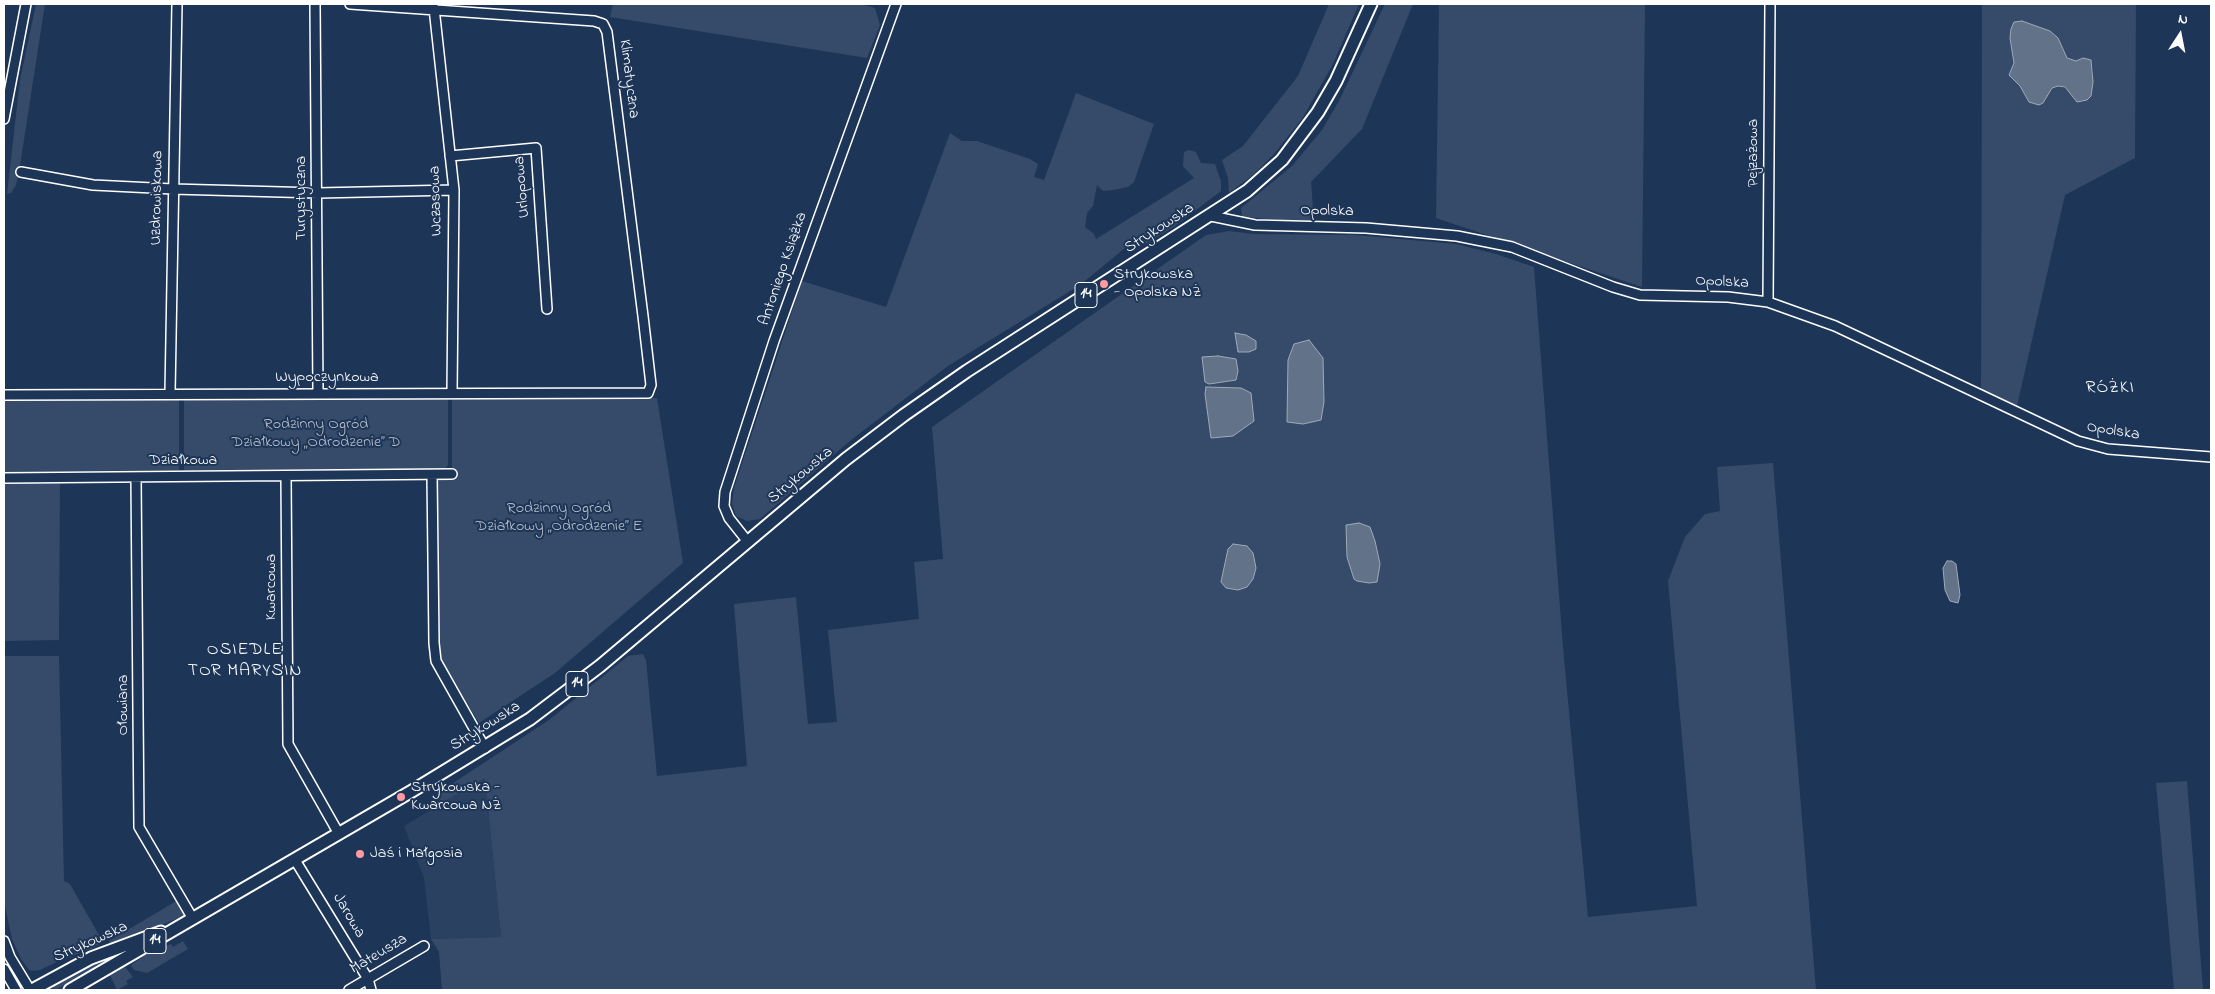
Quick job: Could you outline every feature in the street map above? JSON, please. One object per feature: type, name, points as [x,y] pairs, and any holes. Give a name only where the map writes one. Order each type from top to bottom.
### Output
[{"type":"main road","name":"Strykowska","points":[[70,990],[295,860],[485,748],[530,719],[578,684],[846,459],[935,392],[1211,216],[1265,176],[1299,140],[1318,112],[1336,81],[1371,4]]},
{"type":"main road","name":"Strykowska","points":[[31,990],[92,958],[193,920]]},
{"type":"street","points":[[4,119],[26,4]]},
{"type":"street","name":"Uzdrowiskowa","points":[[170,393],[177,4]]},
{"type":"street","name":"Turystyczna","points":[[315,4],[318,194],[318,393]]},
{"type":"street","name":"Klimatyczna","points":[[350,4],[436,7],[594,21],[605,28],[643,316],[651,385],[650,391]]},
{"type":"street","points":[[501,14],[502,4]]},
{"type":"street","name":"Antoniego Książka","points":[[748,542],[729,518],[724,506],[725,492],[774,341],[896,4]]},
{"type":"street","name":"Pejzażowa","points":[[1768,302],[1770,4]]},
{"type":"street","name":"Wczasowa","points":[[436,7],[454,190],[452,392]]},
{"type":"street","name":"Urlopowa","points":[[450,156],[536,148],[547,309]]},
{"type":"street","points":[[21,172],[93,185],[173,189],[318,194],[454,190]]},
{"type":"street","name":"Opolska","points":[[1211,216],[1255,225],[1366,228],[1457,236],[1512,247],[1613,287],[1640,295],[1728,298],[1768,302],[1834,326],[2078,441],[2108,449],[2211,457]]},
{"type":"street","name":"Wypoczynkowa","points":[[4,395],[452,392],[645,394],[650,391]]},
{"type":"street","name":"Działkowa","points":[[4,478],[452,474]]},
{"type":"street","points":[[432,475],[434,643],[436,661],[485,748]]},
{"type":"street","name":"Kwarcowa","points":[[286,476],[288,744],[293,756],[339,834]]},
{"type":"street","name":"Ołowiana","points":[[136,477],[139,827],[193,920]]},
{"type":"street","name":"Jarowa","points":[[295,860],[368,979],[371,990]]},
{"type":"street","points":[[4,941],[10,957],[31,990]]},
{"type":"street","name":"Mateusza","points":[[349,990],[424,946]]},
{"type":"street","points":[[4,969],[16,990]]},
{"type":"shaded area","points":[[2022,21],[2050,31],[2058,38],[2067,58],[2076,61],[2083,58],[2091,60],[2093,82],[2091,96],[2087,100],[2077,102],[2065,87],[2058,86],[2052,88],[2043,103],[2039,105],[2029,102],[2020,86],[2009,75],[2014,63],[2010,38],[2011,29],[2014,22]]},
{"type":"shaded area","points":[[1235,333],[1246,335],[1256,341],[1256,349],[1249,352],[1238,352]]},
{"type":"shaded area","points":[[1309,340],[1323,358],[1324,402],[1321,420],[1303,424],[1287,422],[1288,360],[1294,344]]},
{"type":"shaded area","points":[[1218,356],[1236,359],[1238,371],[1236,380],[1209,384],[1205,382],[1202,357]]},
{"type":"shaded area","points":[[1206,387],[1241,388],[1251,393],[1254,421],[1233,436],[1211,438],[1205,394]]},
{"type":"shaded area","points":[[1359,523],[1370,527],[1375,541],[1380,564],[1377,582],[1369,583],[1354,579],[1347,557],[1346,525]]},
{"type":"shaded area","points":[[1233,544],[1247,546],[1253,553],[1256,568],[1253,579],[1247,587],[1238,590],[1226,588],[1221,582],[1228,549]]},
{"type":"shaded area","points":[[1947,561],[1952,561],[1956,564],[1960,595],[1958,603],[1950,601],[1945,590],[1943,568]]},
{"type":"shaded area","points":[[485,777],[501,937],[431,939],[424,878],[404,826]]},
{"type":"green space","points":[[36,4],[45,4],[19,172],[16,185],[11,193],[7,194],[20,80]]},
{"type":"green space","points":[[613,4],[860,4],[875,8],[880,25],[867,58],[610,17]]},
{"type":"green space","points":[[1329,4],[1359,4],[1333,64],[1302,119],[1274,154],[1254,174],[1229,193],[1228,178],[1222,160],[1243,146],[1298,76]]},
{"type":"green space","points":[[1385,4],[1413,4],[1362,129],[1311,182],[1314,222],[1242,217],[1241,208],[1292,166],[1322,130],[1339,101]]},
{"type":"green space","points":[[1439,4],[1645,4],[1642,287],[1436,218]]},
{"type":"green space","points":[[1982,4],[2136,4],[2135,158],[2065,195],[2017,406],[1981,390]],"holes":[[[2010,38],[2058,38],[2067,58],[2076,61],[2083,58],[2091,60],[2093,72],[2091,96],[2058,86],[2052,88],[2043,103],[2029,102],[2020,86],[2009,75],[2014,63]]]},
{"type":"green space","points":[[1076,93],[1154,124],[1134,182],[1128,187],[1103,191],[1097,185],[1093,206],[1087,213],[1085,227],[1094,234],[1096,239],[1194,178],[1183,166],[1184,152],[1189,150],[1196,152],[1201,163],[1215,164],[1221,181],[1221,191],[1175,226],[1144,245],[1130,244],[1080,285],[948,366],[851,440],[760,519],[747,521],[736,516],[732,504],[734,488],[802,281],[886,307],[950,133],[962,141],[977,141],[1030,159],[1038,164],[1034,177],[1044,180]]},
{"type":"green space","points":[[1229,231],[1254,234],[1355,235],[1456,244],[1496,254],[1534,267],[1563,647],[1588,917],[1697,906],[1668,581],[1685,537],[1705,514],[1720,511],[1717,467],[1773,463],[1816,990],[442,990],[439,952],[431,939],[501,937],[485,778],[438,805],[441,791],[549,720],[628,656],[643,654],[646,660],[657,776],[747,766],[734,604],[796,597],[808,724],[837,722],[828,630],[919,619],[914,562],[943,559],[932,427],[1206,235]]},
{"type":"green space","points":[[4,398],[179,398],[179,470],[4,472]]},
{"type":"green space","name":"Rodzinny Ogród Działkowy „Odrodzenie” E","points":[[657,398],[683,563],[555,673],[479,723],[443,663],[438,645],[437,479],[452,478],[452,399]]},
{"type":"green space","name":"Rodzinny Ogród Działkowy „Odrodzenie” D","points":[[184,399],[448,399],[448,465],[445,469],[184,470]]},
{"type":"green space","points":[[4,483],[60,483],[59,640],[4,641]]},
{"type":"green space","points":[[4,656],[59,656],[64,881],[70,884],[103,942],[91,949],[34,971],[29,970],[21,959],[12,939],[4,902]]},
{"type":"green space","points":[[2187,781],[2203,990],[2174,990],[2156,783]]},
{"type":"green space","points":[[178,900],[185,914],[184,916],[111,945],[109,941]]},
{"type":"green space","points":[[183,941],[188,949],[147,973],[134,970],[131,965],[150,952],[171,944],[173,947]]},
{"type":"green space","points":[[117,954],[56,990],[52,987],[90,964]]},
{"type":"green space","points":[[125,967],[133,977],[126,981],[128,984],[117,990],[110,975]]},
{"type":"place","name":"Strykowska - Opolska NŻ","points":[[1104,284]]},
{"type":"place","name":"Strykowska - Kwarcowa NŻ","points":[[401,797]]},
{"type":"place","name":"Jaś i Małgosia","points":[[360,854]]},
{"type":"district","name":"RÓŻKI","points":[[2110,389]]},
{"type":"district","name":"OSIEDLE TOR MARYSIN","points":[[245,661]]}]
